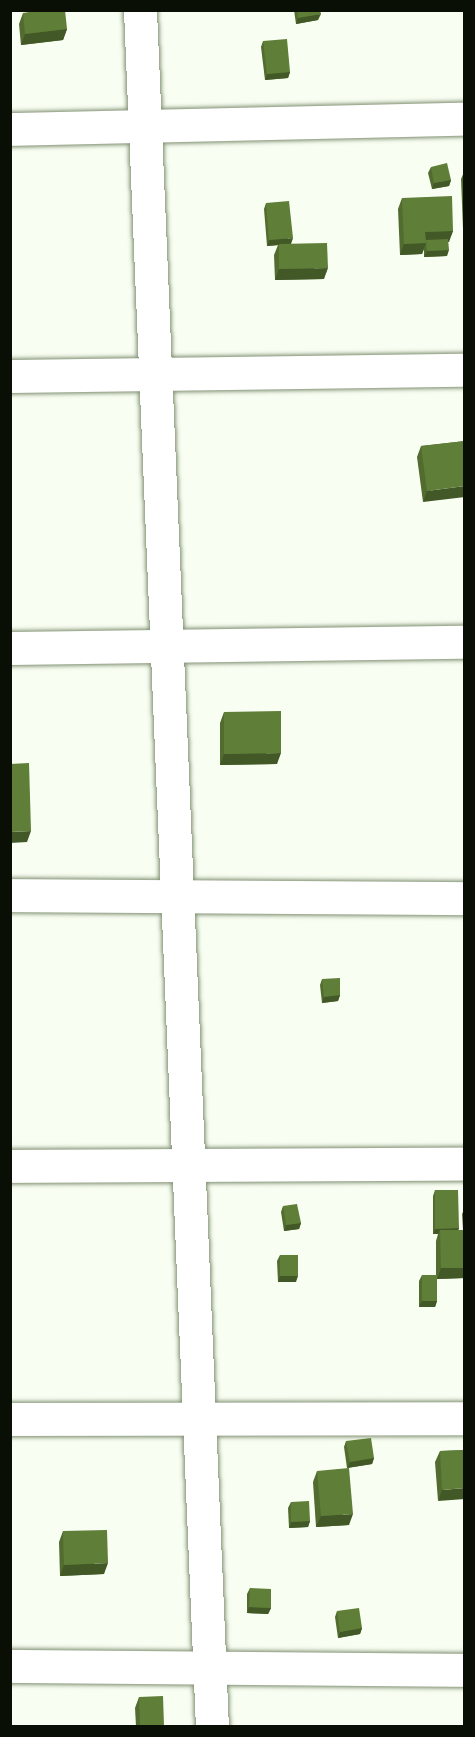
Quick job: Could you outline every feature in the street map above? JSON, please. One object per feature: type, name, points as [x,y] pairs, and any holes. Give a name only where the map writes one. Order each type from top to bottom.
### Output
[{"type":"street","points":[[140,10],[212,1726]]},
{"type":"street","points":[[10,129],[465,119]]},
{"type":"street","points":[[10,376],[465,370]]},
{"type":"street","points":[[10,648],[465,642]]},
{"type":"street","points":[[10,895],[465,898]]},
{"type":"street","points":[[10,1166],[465,1164]]},
{"type":"street","points":[[10,1419],[465,1418]]},
{"type":"street","points":[[10,1666],[465,1670]]},
{"type":"building","points":[[65,10],[67,29],[25,34],[23,13]]},
{"type":"building","points":[[297,10],[320,10],[321,14],[298,18]]},
{"type":"building","points":[[287,39],[290,72],[267,74],[263,41]]},
{"type":"building","points":[[447,163],[451,180],[434,183],[431,167]]},
{"type":"building","points":[[452,196],[453,231],[425,232],[426,243],[404,244],[402,198]]},
{"type":"building","points":[[289,201],[293,238],[269,240],[266,203]]},
{"type":"building","points":[[448,239],[449,250],[427,251],[426,240]]},
{"type":"building","points":[[327,243],[328,268],[279,269],[279,244]]},
{"type":"building","points":[[465,441],[465,486],[427,491],[421,446]]},
{"type":"building","points":[[281,711],[281,753],[224,754],[224,712]]},
{"type":"building","points":[[29,763],[31,831],[10,832],[10,764]]},
{"type":"building","points":[[340,978],[340,995],[324,997],[322,979]]},
{"type":"building","points":[[435,1190],[458,1190],[459,1228],[435,1229]]},
{"type":"building","points":[[297,1204],[301,1223],[286,1225],[283,1206]]},
{"type":"building","points":[[440,1230],[465,1230],[465,1268],[441,1268]]},
{"type":"building","points":[[280,1255],[298,1255],[298,1276],[280,1276]]},
{"type":"building","points":[[422,1275],[437,1275],[437,1301],[422,1301]]},
{"type":"building","points":[[371,1438],[374,1458],[350,1462],[346,1441]]},
{"type":"building","points":[[465,1450],[465,1488],[442,1490],[440,1451]]},
{"type":"building","points":[[349,1468],[353,1514],[321,1516],[317,1471]]},
{"type":"building","points":[[309,1501],[310,1521],[291,1522],[291,1502]]},
{"type":"building","points":[[107,1530],[108,1563],[64,1565],[63,1531]]},
{"type":"building","points":[[250,1588],[271,1589],[271,1608],[249,1607]]},
{"type":"building","points":[[359,1608],[362,1628],[340,1632],[337,1611]]},
{"type":"building","points":[[163,1696],[164,1726],[140,1726],[139,1697]]}]
